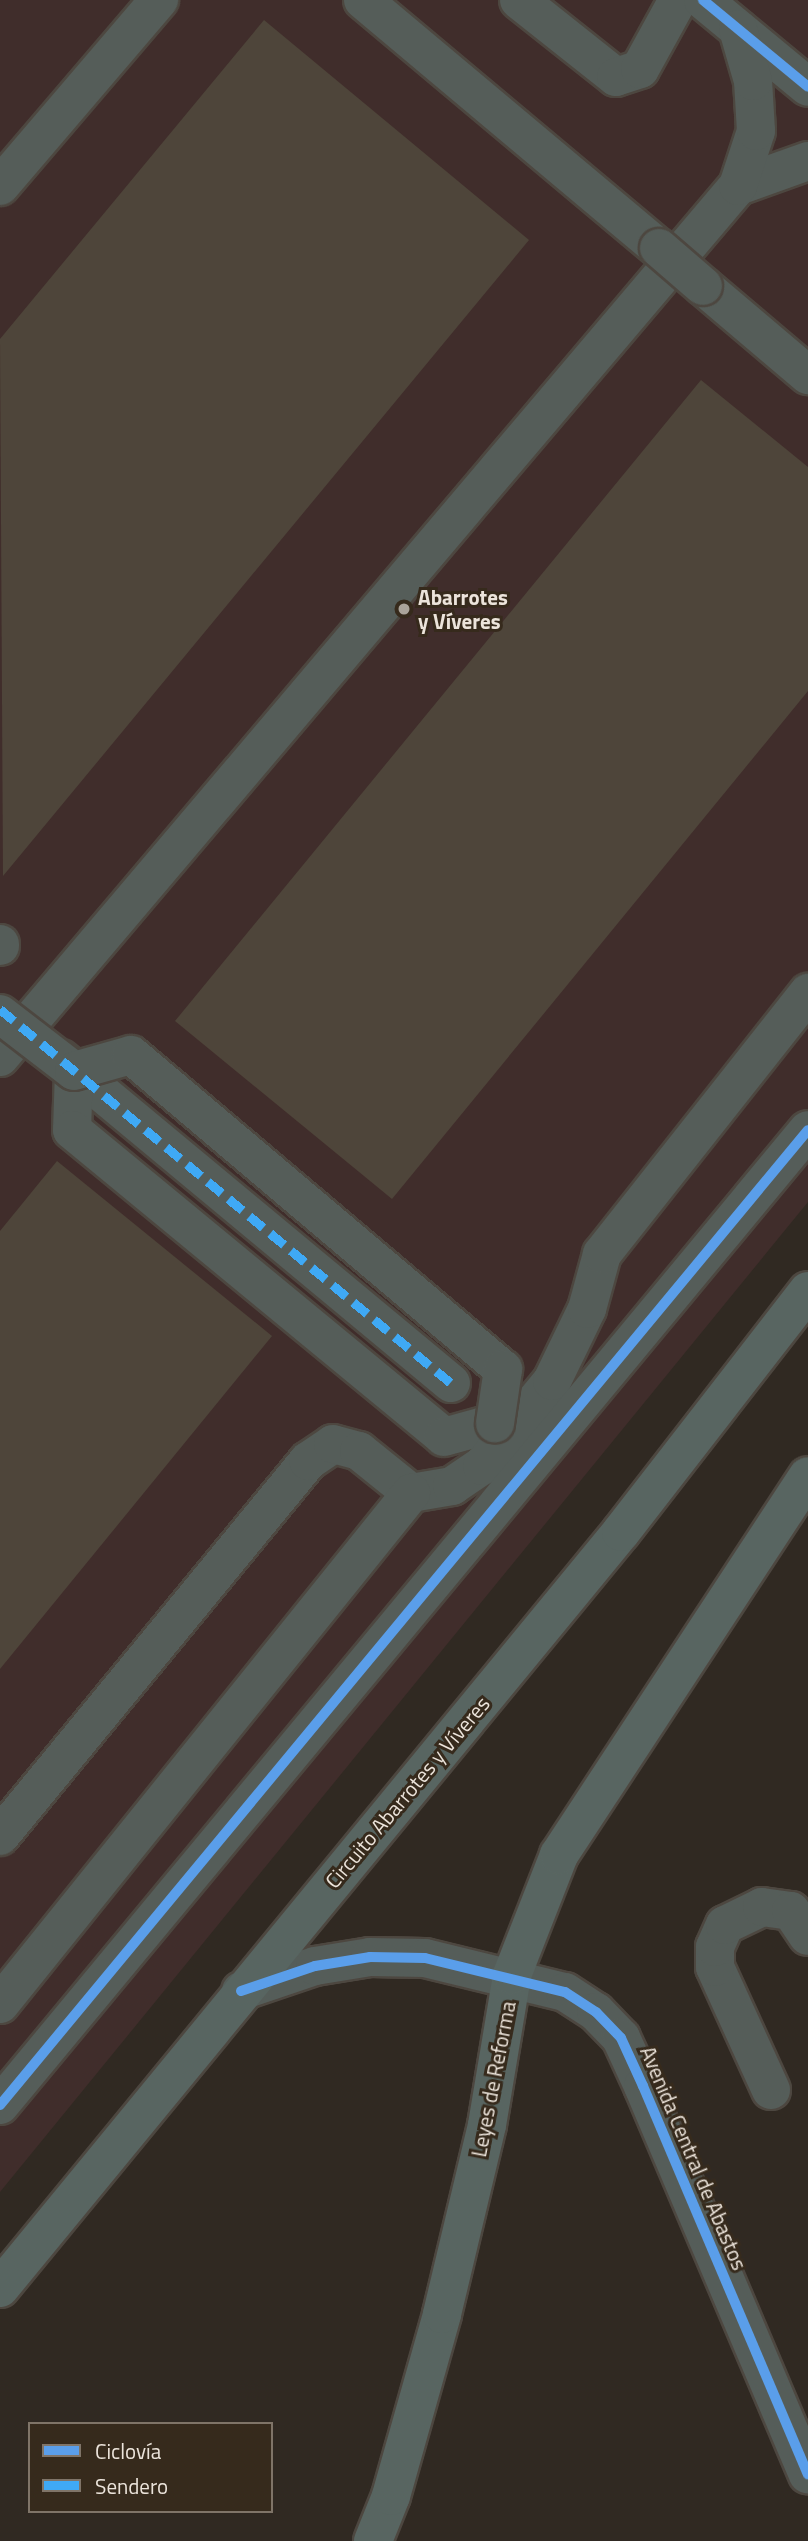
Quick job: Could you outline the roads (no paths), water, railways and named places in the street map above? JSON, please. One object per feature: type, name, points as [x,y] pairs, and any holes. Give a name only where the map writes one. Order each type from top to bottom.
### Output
[{"type":"main road","name":"Circuito Abarrotes y Víveres","points":[[0,2288],[621,1532],[808,1291]]},
{"type":"main road","name":"Leyes de Reforma","points":[[373,2541],[391,2496],[442,2314],[486,2125],[512,1975],[559,1855],[808,1476]]},
{"type":"street","points":[[0,186],[159,0]]},
{"type":"street","points":[[363,0],[808,375]]},
{"type":"street","points":[[519,0],[616,77],[640,69],[678,0]]},
{"type":"street","points":[[703,0],[808,87]]},
{"type":"street","points":[[0,1057],[8,1017],[738,186],[756,131],[753,80],[738,29]]},
{"type":"street","points":[[738,186],[808,160]]},
{"type":"street","points":[[0,2004],[411,1493],[452,1486],[482,1466],[552,1381],[587,1309],[602,1254],[808,993]]},
{"type":"street","points":[[8,1017],[74,1071]]},
{"type":"street","points":[[8,1017],[451,1383]]},
{"type":"street","points":[[131,1055],[503,1369],[495,1423],[444,1437],[72,1130],[74,1071],[131,1055]]},
{"type":"street","points":[[0,2105],[808,1130]]},
{"type":"street","points":[[0,1836],[308,1461],[333,1444],[359,1451],[411,1493]]},
{"type":"street","points":[[771,2090],[715,1967],[715,1947],[724,1925],[762,1907],[791,1911],[808,1936]]},
{"type":"street","name":"Avenida Central de Abastos","points":[[242,1992],[315,1966],[370,1957],[425,1958],[512,1975],[565,1992],[596,2012],[621,2038],[805,2457]]},
{"type":"place","name":"Abarrotes y Víveres","points":[[404,609]]}]
